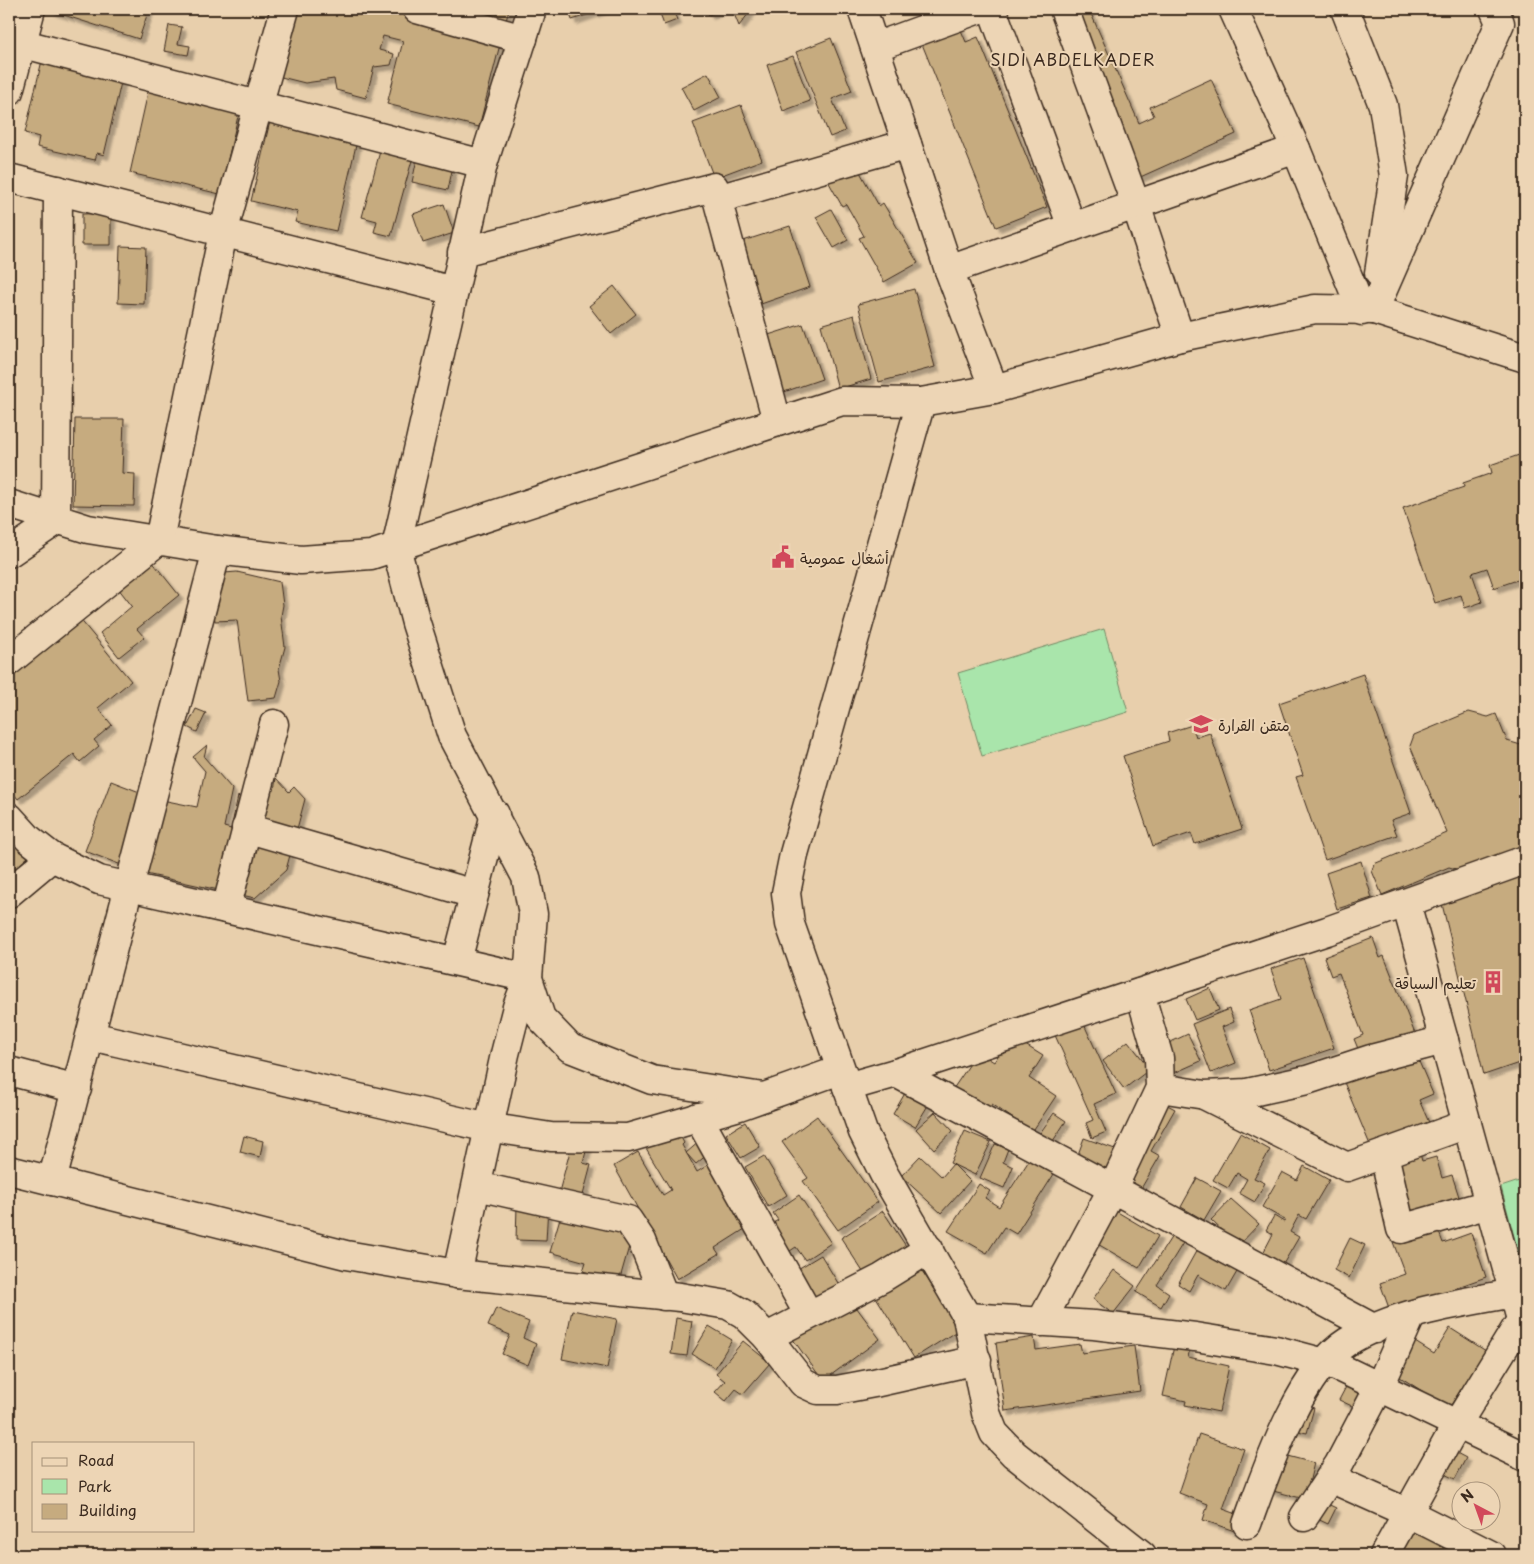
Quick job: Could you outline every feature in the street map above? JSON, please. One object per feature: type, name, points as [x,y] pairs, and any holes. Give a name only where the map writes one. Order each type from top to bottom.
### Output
[{"type":"street","points":[[9,91],[15,42],[31,9]]},
{"type":"street","points":[[9,661],[159,540],[223,233],[285,9]]},
{"type":"street","points":[[417,9],[523,39]]},
{"type":"street","points":[[457,1274],[517,1007],[528,978],[533,914],[526,876],[495,814],[452,736],[416,623],[396,547],[483,164],[532,9]]},
{"type":"street","points":[[862,9],[949,270],[994,389]]},
{"type":"street","points":[[875,47],[978,9]]},
{"type":"street","points":[[992,9],[1072,227]]},
{"type":"street","points":[[1064,9],[1136,205],[1180,338]]},
{"type":"street","points":[[1233,9],[1368,310]]},
{"type":"street","points":[[1345,9],[1383,105],[1394,176],[1368,310]]},
{"type":"street","points":[[1368,310],[1500,13]]},
{"type":"street","points":[[15,42],[483,164]]},
{"type":"street","points":[[718,199],[907,144]]},
{"type":"street","points":[[949,270],[1296,149]]},
{"type":"street","points":[[9,178],[454,291]]},
{"type":"street","points":[[462,252],[714,187],[777,421]]},
{"type":"street","points":[[56,520],[58,190]]},
{"type":"street","points":[[9,504],[88,529],[218,550],[301,560],[341,559],[371,555],[842,401],[920,402],[994,389],[1180,338],[1300,311],[1368,310],[1525,358]]},
{"type":"street","points":[[920,402],[794,854],[786,893],[790,924],[863,1132],[884,1174],[967,1317],[977,1360],[986,1414],[994,1433],[1014,1454],[1142,1555]]},
{"type":"street","points":[[9,553],[56,520]]},
{"type":"street","points":[[52,1181],[91,1036],[128,886],[218,550]]},
{"type":"street","points":[[226,909],[274,724]]},
{"type":"street","points":[[457,962],[495,814]]},
{"type":"street","points":[[9,817],[29,839],[52,857],[99,880],[528,978]]},
{"type":"street","points":[[246,828],[474,894]]},
{"type":"street","points":[[9,893],[52,857]]},
{"type":"street","points":[[91,1036],[489,1127],[551,1137],[628,1138],[763,1097],[843,1078],[896,1073],[1406,903],[1525,860]]},
{"type":"street","points":[[1384,1555],[1406,1512],[1457,1424],[1523,1327],[1406,903]]},
{"type":"street","points":[[528,978],[541,1018],[570,1048],[652,1080],[763,1097]]},
{"type":"street","points":[[1041,1322],[1113,1188],[1160,1088],[1159,1058],[1140,993]]},
{"type":"street","points":[[1160,1088],[1205,1095],[1247,1093],[1307,1080],[1371,1059],[1444,1040]]},
{"type":"street","points":[[9,1071],[77,1088]]},
{"type":"street","points":[[896,1073],[1374,1329]]},
{"type":"street","points":[[1205,1095],[1347,1167],[1467,1124]]},
{"type":"street","points":[[698,1118],[809,1315]]},
{"type":"street","points":[[1384,1154],[1401,1229],[1489,1204]]},
{"type":"street","points":[[9,1170],[346,1255],[457,1274],[664,1296],[728,1305],[744,1314],[767,1337],[803,1383],[818,1390],[837,1390],[977,1360]]},
{"type":"street","points":[[476,1186],[628,1220],[642,1241],[664,1296]]},
{"type":"street","points":[[767,1337],[882,1278],[929,1249]]},
{"type":"street","points":[[1248,1524],[1268,1467],[1297,1402],[1324,1363],[1346,1343],[1374,1329],[1411,1316],[1452,1304],[1514,1293]]},
{"type":"street","points":[[1304,1518],[1330,1478],[1380,1386],[1411,1316]]},
{"type":"street","points":[[967,1317],[1195,1336],[1276,1350],[1336,1366],[1525,1457]]},
{"type":"street","points":[[1330,1478],[1406,1512],[1491,1555]]},
{"type":"green space","points":[[1104,629],[1128,712],[982,756],[958,673]]},
{"type":"green space","points":[[1525,1179],[1525,1278],[1501,1187]]},
{"type":"building","points":[[52,9],[149,9],[139,39],[51,11]]},
{"type":"building","points":[[298,9],[334,9],[336,17],[338,9],[509,9],[479,127],[387,104],[403,41],[383,36],[379,50],[394,54],[391,65],[374,67],[366,98],[336,90],[334,79],[305,83],[281,77]]},
{"type":"building","points":[[568,9],[604,9],[572,20]]},
{"type":"building","points":[[658,9],[673,9],[677,20],[664,25]]},
{"type":"building","points":[[706,9],[721,9],[709,15]]},
{"type":"building","points":[[732,9],[752,9],[739,26]]},
{"type":"building","points":[[1054,9],[1089,9],[1139,123],[1154,116],[1150,107],[1211,79],[1236,134],[1127,183]]},
{"type":"building","points":[[958,23],[966,42],[978,37],[1047,207],[996,227],[920,39]]},
{"type":"building","points":[[169,25],[182,27],[178,44],[190,46],[188,55],[164,51]]},
{"type":"building","points":[[831,38],[852,91],[832,99],[845,131],[830,137],[796,52]]},
{"type":"building","points":[[43,56],[123,74],[104,155],[97,153],[95,160],[37,147],[39,137],[25,133]]},
{"type":"building","points":[[793,56],[810,101],[783,111],[767,65]]},
{"type":"building","points":[[708,73],[721,97],[694,111],[681,87]]},
{"type":"building","points":[[150,83],[241,103],[220,194],[130,173]]},
{"type":"building","points":[[741,105],[762,160],[714,178],[693,123]]},
{"type":"building","points":[[272,113],[357,141],[336,231],[295,222],[298,212],[251,201]]},
{"type":"building","points":[[382,144],[414,153],[391,236],[374,232],[377,221],[362,217]]},
{"type":"building","points":[[418,154],[454,161],[448,190],[412,182]]},
{"type":"building","points":[[856,165],[879,206],[883,203],[918,263],[884,282],[859,238],[864,236],[846,204],[842,206],[828,181]]},
{"type":"building","points":[[444,204],[454,233],[423,243],[413,214]]},
{"type":"building","points":[[831,209],[848,240],[834,248],[816,217]]},
{"type":"building","points":[[111,213],[111,245],[82,245],[82,214]]},
{"type":"building","points":[[790,226],[810,287],[758,305],[737,243]]},
{"type":"building","points":[[120,246],[146,247],[144,304],[118,303]]},
{"type":"building","points":[[614,286],[636,314],[611,334],[589,306]]},
{"type":"building","points":[[914,289],[935,367],[879,382],[858,304]]},
{"type":"building","points":[[854,315],[871,379],[838,389],[821,325]]},
{"type":"building","points":[[803,324],[822,379],[781,393],[762,337]]},
{"type":"building","points":[[75,419],[124,419],[122,473],[135,474],[134,506],[73,505]]},
{"type":"building","points":[[1519,455],[1525,470],[1525,592],[1520,579],[1494,588],[1487,568],[1472,573],[1482,602],[1465,608],[1461,595],[1435,603],[1403,508],[1464,487],[1463,483],[1492,473],[1490,465]]},
{"type":"building","points":[[151,560],[179,595],[137,629],[144,637],[119,657],[100,633],[132,606],[118,588]]},
{"type":"building","points":[[237,572],[280,582],[283,605],[281,616],[285,647],[279,669],[281,681],[276,698],[248,701],[237,620],[215,621],[214,614],[224,573]]},
{"type":"building","points":[[79,618],[131,681],[98,708],[112,725],[94,740],[99,746],[80,762],[74,754],[18,799],[9,788],[9,672]]},
{"type":"building","points":[[1363,674],[1411,813],[1391,820],[1397,835],[1325,860],[1296,777],[1303,775],[1279,703]]},
{"type":"building","points":[[196,709],[206,713],[197,732],[187,727]]},
{"type":"building","points":[[1469,712],[1488,717],[1496,714],[1507,741],[1521,745],[1525,756],[1525,882],[1516,886],[1449,867],[1382,895],[1372,871],[1374,864],[1447,833],[1410,746],[1414,735]]},
{"type":"building","points":[[1192,725],[1196,737],[1210,733],[1242,829],[1195,844],[1191,833],[1153,846],[1123,756],[1169,741],[1167,733]]},
{"type":"building","points":[[207,745],[204,757],[232,789],[224,827],[231,829],[238,796],[248,806],[262,788],[274,791],[276,778],[289,792],[294,787],[305,799],[286,870],[255,898],[146,874],[162,800],[197,807],[205,771],[193,757]]},
{"type":"building","points":[[111,781],[150,796],[124,866],[85,851]]},
{"type":"building","points":[[9,832],[30,855],[11,873],[9,870]]},
{"type":"building","points":[[1361,861],[1372,898],[1337,909],[1326,873]]},
{"type":"building","name":"تعليم السياقة","points":[[1525,872],[1525,1061],[1484,1075],[1442,904]]},
{"type":"building","points":[[1373,938],[1380,958],[1384,956],[1415,1034],[1361,1056],[1354,1039],[1363,1035],[1339,973],[1331,976],[1324,957]]},
{"type":"building","points":[[1303,958],[1334,1048],[1269,1070],[1249,1010],[1281,999],[1271,969]]},
{"type":"building","points":[[1210,988],[1219,1010],[1195,1020],[1186,999]]},
{"type":"building","points":[[1229,1009],[1234,1022],[1222,1027],[1236,1063],[1211,1073],[1192,1024]]},
{"type":"building","points":[[1082,1020],[1116,1094],[1094,1104],[1106,1132],[1092,1138],[1086,1123],[1093,1120],[1054,1033]]},
{"type":"building","points":[[1188,1034],[1201,1061],[1172,1074],[1160,1047]]},
{"type":"building","points":[[1011,1036],[1043,1056],[1029,1078],[1056,1096],[1032,1132],[992,1104],[988,1111],[953,1089],[978,1052],[994,1062]]},
{"type":"building","points":[[1128,1041],[1150,1069],[1124,1089],[1103,1061]]},
{"type":"building","points":[[1414,1050],[1433,1094],[1419,1100],[1431,1127],[1373,1152],[1343,1080]]},
{"type":"building","points":[[908,1088],[930,1102],[915,1127],[893,1114]]},
{"type":"building","points":[[1160,1101],[1175,1109],[1151,1151],[1160,1156],[1139,1192],[1116,1178]]},
{"type":"building","points":[[935,1112],[953,1131],[934,1149],[916,1129]]},
{"type":"building","points":[[1054,1113],[1066,1121],[1051,1144],[1038,1136]]},
{"type":"building","points":[[817,1116],[878,1202],[838,1230],[803,1181],[808,1178],[782,1142]]},
{"type":"building","points":[[745,1122],[760,1147],[741,1158],[726,1134]]},
{"type":"building","points":[[965,1131],[991,1142],[975,1175],[950,1163]]},
{"type":"building","points":[[678,1132],[684,1143],[682,1145],[697,1172],[711,1163],[748,1227],[715,1248],[719,1254],[677,1279],[614,1166],[638,1152],[663,1195],[671,1190],[640,1138]]},
{"type":"building","points":[[1240,1133],[1270,1150],[1254,1178],[1265,1183],[1255,1202],[1239,1193],[1247,1179],[1237,1173],[1228,1188],[1213,1180]]},
{"type":"building","points":[[244,1136],[263,1141],[260,1157],[240,1152]]},
{"type":"building","points":[[1084,1138],[1115,1149],[1108,1171],[1076,1160]]},
{"type":"building","points":[[573,1140],[588,1144],[583,1163],[591,1165],[582,1199],[559,1192]]},
{"type":"building","points":[[700,1141],[709,1153],[696,1164],[686,1153]]},
{"type":"building","points":[[995,1144],[1008,1149],[1003,1162],[1013,1167],[1004,1188],[980,1178]]},
{"type":"building","points":[[1419,1150],[1422,1161],[1436,1157],[1442,1178],[1452,1175],[1462,1206],[1413,1222],[1393,1159]]},
{"type":"building","points":[[764,1156],[787,1195],[768,1207],[745,1167]]},
{"type":"building","points":[[920,1156],[942,1177],[953,1164],[970,1181],[941,1213],[901,1176]]},
{"type":"building","points":[[1030,1159],[1054,1174],[1016,1234],[1004,1227],[987,1253],[948,1231],[979,1184],[990,1191],[985,1198],[999,1207]]},
{"type":"building","points":[[1304,1166],[1329,1180],[1306,1219],[1299,1215],[1290,1232],[1299,1237],[1282,1266],[1262,1255],[1273,1234],[1266,1230],[1274,1216],[1284,1222],[1285,1220],[1262,1207],[1282,1172],[1297,1180]]},
{"type":"building","points":[[1197,1178],[1221,1191],[1204,1220],[1181,1207]]},
{"type":"building","points":[[799,1195],[831,1243],[805,1260],[796,1247],[784,1255],[766,1228],[778,1220],[773,1213]]},
{"type":"building","points":[[1231,1199],[1259,1224],[1238,1246],[1211,1220]]},
{"type":"building","points":[[517,1205],[548,1206],[546,1241],[516,1240]]},
{"type":"building","points":[[1109,1207],[1158,1236],[1139,1268],[1089,1239]]},
{"type":"building","points":[[883,1211],[960,1329],[914,1358],[841,1238]]},
{"type":"building","points":[[560,1218],[632,1236],[619,1282],[583,1271],[586,1262],[550,1252]]},
{"type":"building","points":[[1437,1227],[1443,1243],[1471,1233],[1486,1277],[1390,1311],[1380,1283],[1405,1274],[1393,1242]]},
{"type":"building","points":[[1172,1236],[1183,1243],[1157,1285],[1169,1293],[1161,1307],[1136,1292]]},
{"type":"building","points":[[1350,1238],[1365,1245],[1349,1278],[1334,1270]]},
{"type":"building","points":[[1199,1246],[1238,1270],[1226,1291],[1198,1275],[1189,1291],[1178,1284]]},
{"type":"building","points":[[821,1255],[844,1293],[814,1311],[791,1273]]},
{"type":"building","points":[[1114,1270],[1135,1286],[1113,1314],[1093,1299]]},
{"type":"building","points":[[848,1296],[880,1339],[823,1381],[792,1338]]},
{"type":"building","points":[[496,1308],[529,1322],[523,1338],[536,1344],[528,1365],[502,1354],[510,1335],[488,1326]]},
{"type":"building","points":[[572,1310],[617,1319],[607,1368],[562,1359]]},
{"type":"building","points":[[676,1318],[692,1321],[687,1356],[671,1354]]},
{"type":"building","points":[[709,1326],[732,1340],[715,1368],[692,1354]]},
{"type":"building","points":[[1450,1328],[1486,1351],[1449,1408],[1392,1372],[1412,1340],[1434,1354]]},
{"type":"building","points":[[1034,1337],[1036,1350],[1080,1344],[1082,1353],[1134,1346],[1140,1391],[1005,1411],[996,1343]]},
{"type":"building","points":[[743,1341],[770,1363],[743,1394],[736,1389],[726,1401],[715,1392],[725,1381],[716,1374]]},
{"type":"building","points":[[1174,1346],[1190,1349],[1188,1357],[1229,1366],[1219,1412],[1185,1405],[1186,1401],[1163,1396]]},
{"type":"building","points":[[1348,1383],[1363,1390],[1354,1407],[1339,1400]]},
{"type":"building","points":[[1300,1404],[1314,1408],[1307,1433],[1293,1430]]},
{"type":"building","points":[[1199,1434],[1244,1449],[1223,1509],[1240,1515],[1243,1534],[1203,1520],[1208,1504],[1179,1493]]},
{"type":"building","points":[[1451,1450],[1466,1458],[1455,1479],[1440,1472]]},
{"type":"building","points":[[1276,1453],[1314,1463],[1305,1499],[1265,1489]]},
{"type":"building","points":[[1317,1499],[1336,1508],[1328,1524],[1309,1515]]},
{"type":"building","points":[[1415,1514],[1463,1543],[1456,1555],[1391,1555]]},
{"type":"place","name":"أشغال عمومية","points":[[783,557]]},
{"type":"place","name":"متقن القرارة","points":[[1201,724]]},
{"type":"place","name":"تعليم السياقة","points":[[1493,982]]},
{"type":"district","name":"SIDI ABDELKADER","points":[[1073,59]]}]
